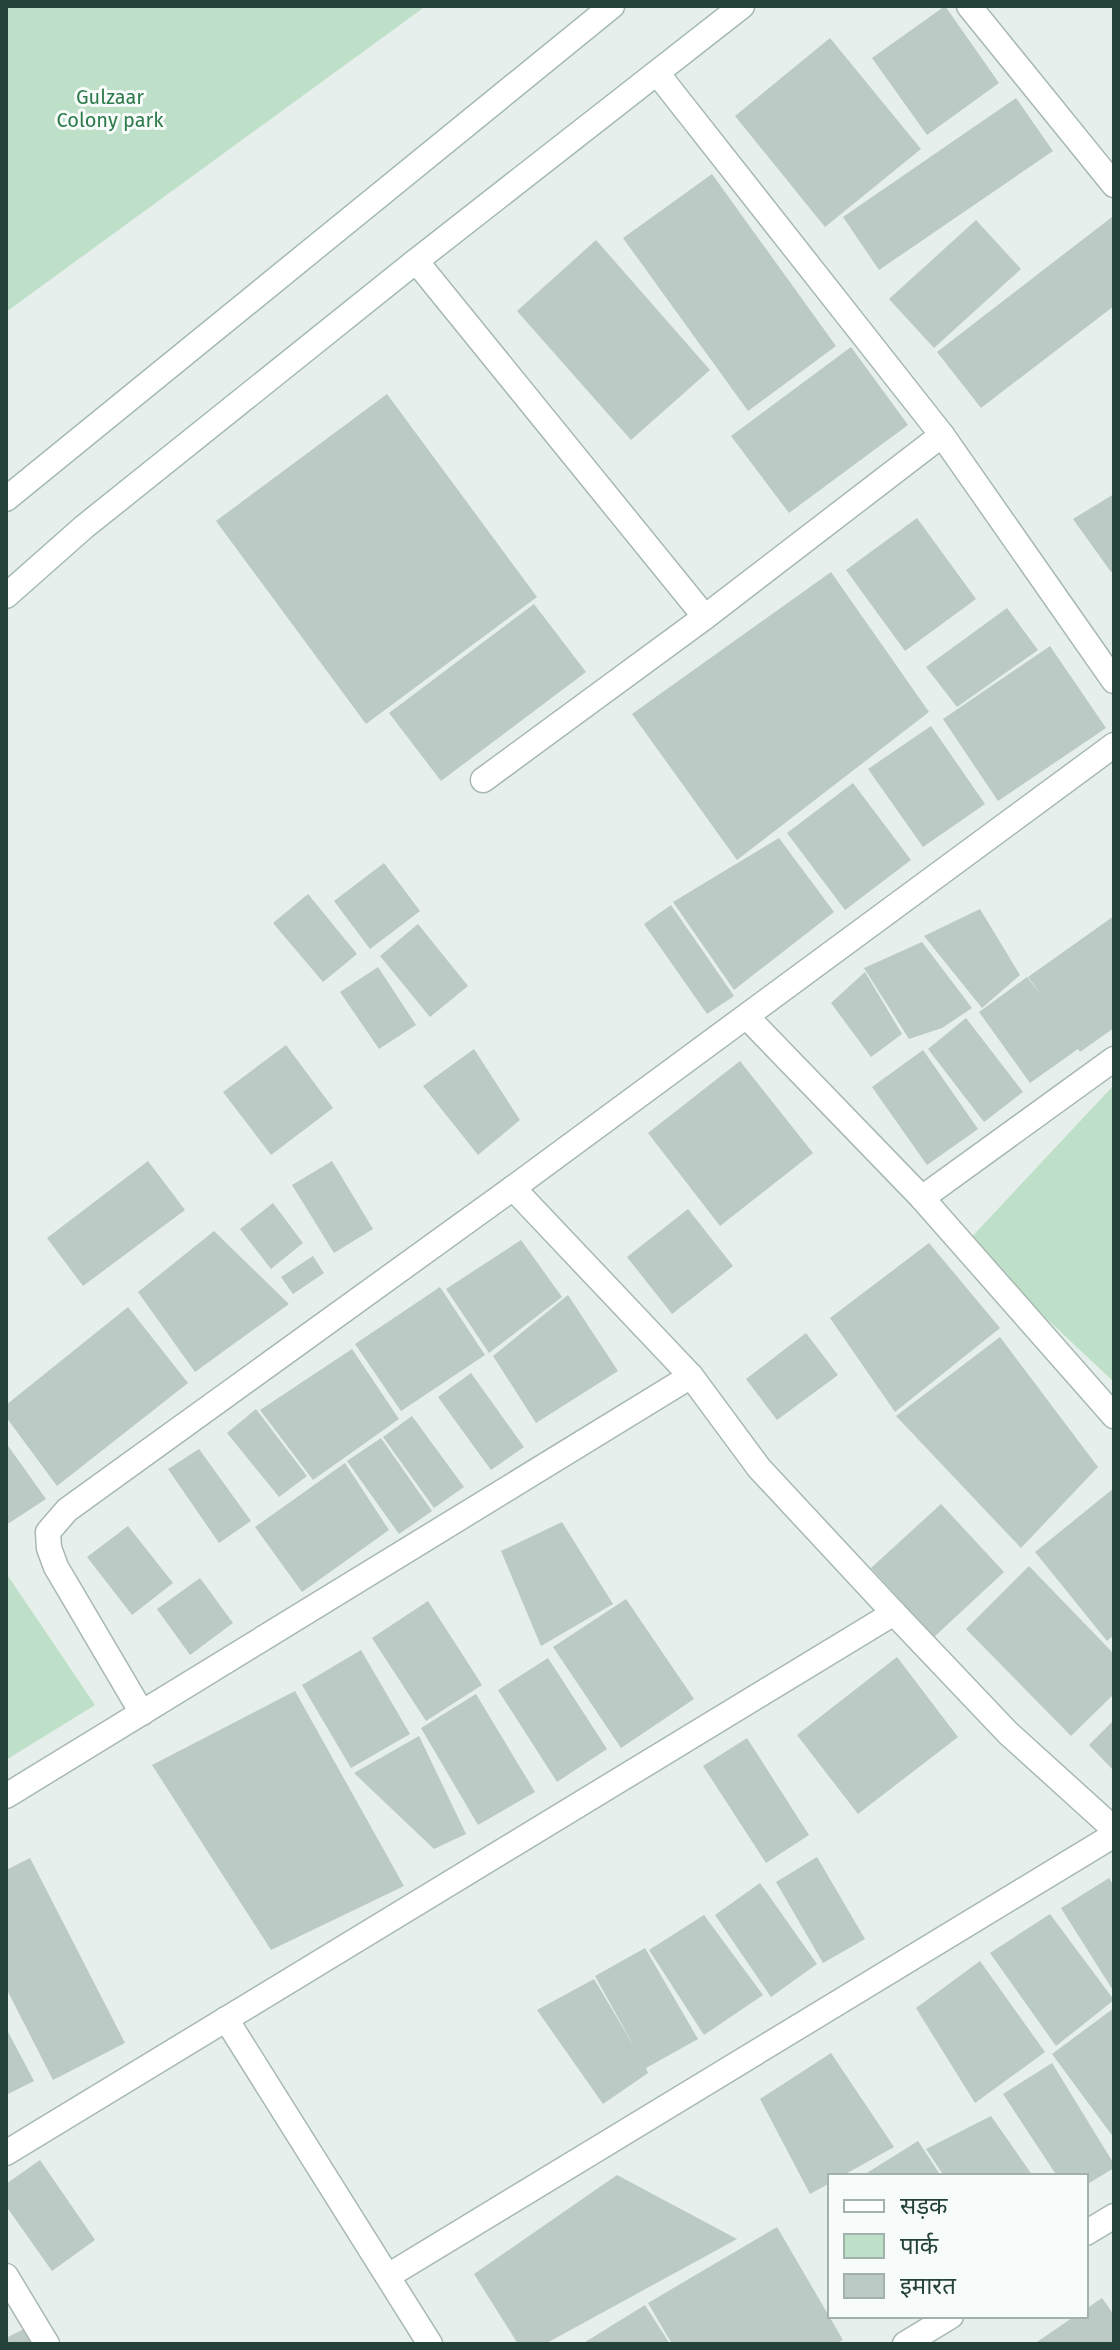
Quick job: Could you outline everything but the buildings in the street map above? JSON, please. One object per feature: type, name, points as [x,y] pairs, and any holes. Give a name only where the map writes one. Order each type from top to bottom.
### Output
[{"type":"street","points":[[6,499],[612,6]]},
{"type":"street","points":[[6,596],[84,527],[416,261],[742,6]]},
{"type":"street","points":[[969,6],[1114,185]]},
{"type":"street","points":[[657,73],[942,435],[1114,681]]},
{"type":"street","points":[[416,261],[705,617]]},
{"type":"street","points":[[483,780],[705,617],[942,435]]},
{"type":"street","points":[[142,1713],[56,1567],[49,1548],[48,1532],[67,1510],[513,1188],[1114,745]]},
{"type":"street","points":[[747,1017],[922,1198],[1114,1415]]},
{"type":"street","points":[[922,1198],[1114,1059]]},
{"type":"street","points":[[388,2276],[1114,1832],[1008,1733],[894,1613],[759,1468],[691,1376],[513,1188]]},
{"type":"street","points":[[6,1796],[691,1376]]},
{"type":"street","points":[[6,2153],[894,1613]]},
{"type":"street","points":[[226,2019],[430,2344]]},
{"type":"street","points":[[1088,2232],[1114,2216]]},
{"type":"street","points":[[6,2276],[47,2344]]},
{"type":"street","points":[[905,2344],[948,2318]]},
{"type":"green space","name":"Gulzaar Colony park","points":[[6,6],[426,6],[6,312]]},
{"type":"green space","points":[[1114,1085],[1114,1382],[966,1243]]},
{"type":"green space","points":[[6,1573],[95,1705],[6,1760]]}]
